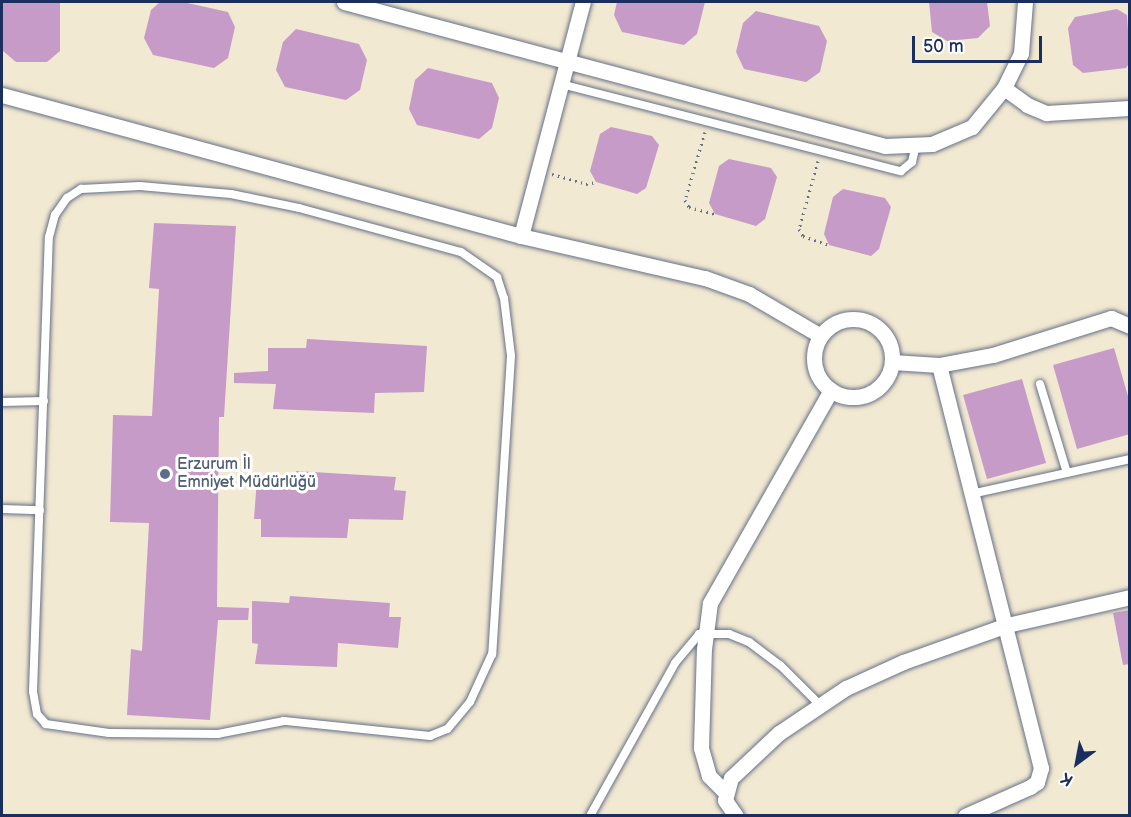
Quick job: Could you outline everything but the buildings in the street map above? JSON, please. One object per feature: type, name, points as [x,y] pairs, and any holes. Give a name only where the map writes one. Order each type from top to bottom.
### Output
[{"type":"street","points":[[344,2],[885,146],[932,144],[972,127],[1004,88],[1021,53],[1026,2]]},
{"type":"street","points":[[521,237],[583,2]]},
{"type":"street","points":[[1004,88],[1027,105],[1046,113],[1130,108]]},
{"type":"street","points":[[2,95],[521,237],[705,278],[749,294],[821,336]]},
{"type":"street","points":[[892,362],[939,365],[993,355],[1111,318],[1129,324]]},
{"type":"street","points":[[841,321],[866,321],[886,337],[892,362],[889,374],[873,392],[852,397],[831,390],[817,372],[814,360],[821,336],[841,321]]},
{"type":"street","points":[[939,365],[1039,753],[1039,777],[1030,787],[965,816]]},
{"type":"street","points":[[736,816],[728,807],[725,792],[709,776],[701,748],[706,633],[710,603],[831,390]]},
{"type":"street","points":[[725,792],[731,778],[750,758],[819,704],[903,662],[1007,625],[1130,597]]},
{"type":"lane","points":[[561,84],[901,171],[912,162],[916,145]]},
{"type":"lane","points":[[140,186],[231,194],[461,252],[496,277],[504,298],[511,356],[492,654],[484,676],[452,725],[430,736],[284,721],[218,734],[109,733],[46,724],[37,714],[33,691],[44,401],[49,237],[55,216],[67,198],[81,189],[140,186]]},
{"type":"lane","points":[[1040,384],[1067,473]]},
{"type":"lane","points":[[2,402],[44,401]]},
{"type":"lane","points":[[971,494],[1130,459]]},
{"type":"lane","points":[[2,509],[40,510]]},
{"type":"lane","points":[[590,816],[675,663],[691,639],[706,633],[740,637],[759,647],[819,704]]},
{"type":"path","points":[[708,122],[686,200],[689,207],[715,214]]},
{"type":"path","points":[[820,151],[800,230],[803,237],[829,245]]},
{"type":"path","points":[[538,170],[586,184],[596,182]]},
{"type":"place","name":"Erzurum İl Emniyet Müdürlüğü","points":[[165,474]]}]
